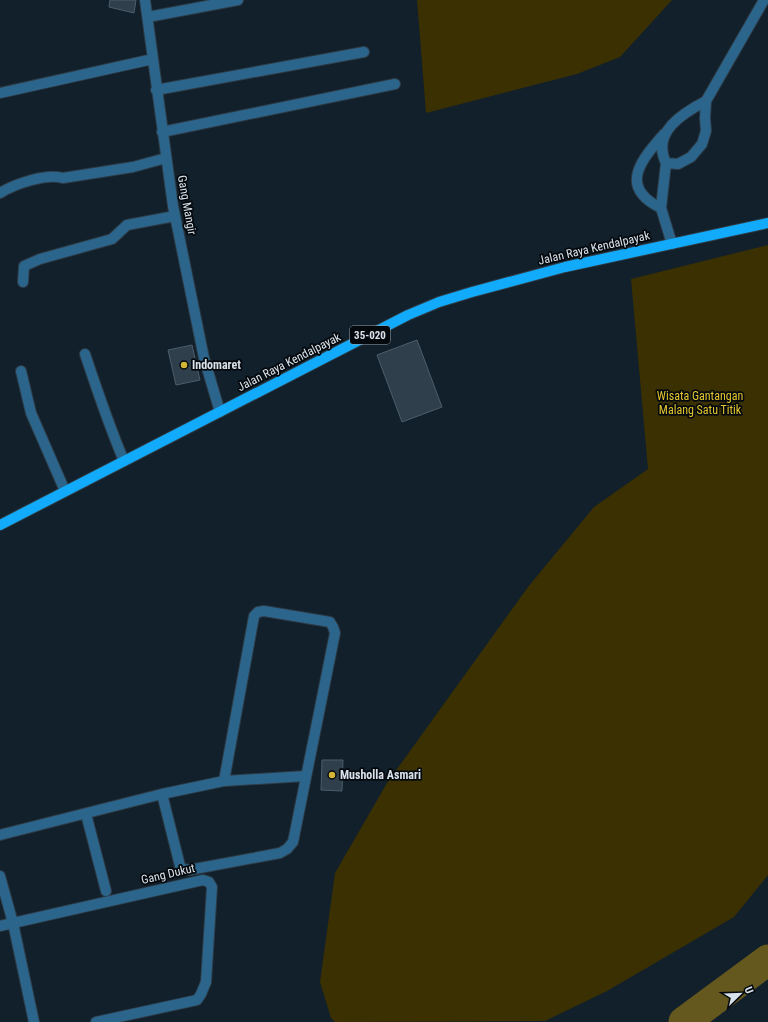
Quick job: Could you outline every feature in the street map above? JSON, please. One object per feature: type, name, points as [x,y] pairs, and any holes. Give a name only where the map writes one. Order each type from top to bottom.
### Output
[{"type":"main road","name":"Jalan Raya Kendalpayak","points":[[0,525],[408,315],[439,302],[565,267],[768,223]]},
{"type":"street","name":"Gang Mangir","points":[[145,0],[156,90],[175,216],[204,358],[220,412]]},
{"type":"street","points":[[148,17],[238,0]]},
{"type":"street","points":[[666,163],[678,164],[691,157],[702,144],[706,131],[706,101],[764,0]]},
{"type":"street","points":[[156,90],[364,52]]},
{"type":"street","points":[[0,93],[153,59]]},
{"type":"street","points":[[162,132],[395,84]]},
{"type":"street","points":[[661,208],[650,203],[642,194],[637,186],[638,173],[646,154],[675,121],[706,101]]},
{"type":"street","points":[[665,134],[662,149],[666,163],[661,208],[672,244]]},
{"type":"street","points":[[0,193],[9,187],[38,179],[63,178],[106,172],[133,167],[166,158]]},
{"type":"street","points":[[23,282],[24,266],[40,259],[112,239],[127,225],[175,216]]},
{"type":"street","points":[[86,354],[98,396],[124,461]]},
{"type":"street","points":[[21,371],[31,413],[65,491]]},
{"type":"street","points":[[162,794],[180,866],[183,870],[280,853],[287,849],[293,842],[334,633],[330,622],[264,611],[258,612],[254,616],[224,781]]},
{"type":"street","points":[[0,835],[162,794],[224,781],[306,776]]},
{"type":"street","points":[[86,814],[106,891]]},
{"type":"street","points":[[0,876],[13,922],[34,1022]]},
{"type":"street","name":"Gang Dukut","points":[[13,922],[203,880],[209,882],[212,887],[206,982],[197,1000],[96,1022]]},
{"type":"street","points":[[0,926],[13,922]]},
{"type":"green space","points":[[417,0],[672,0],[620,57],[577,74],[426,113]]},
{"type":"green space","name":"Wisata Gantangan Malang Satu Titik","points":[[768,245],[768,875],[734,917],[607,991],[545,1021],[335,1022],[331,1018],[320,982],[335,873],[387,783],[528,587],[594,507],[648,469],[631,279]]},
{"type":"building","points":[[110,0],[136,0],[134,13],[109,7]]},
{"type":"building","points":[[417,340],[442,407],[402,422],[377,355]]},
{"type":"building","name":"Indomaret","points":[[192,345],[200,380],[176,385],[168,350]]},
{"type":"building","name":"Musholla Asmari","points":[[322,760],[343,760],[342,791],[321,790]]},
{"type":"waterway","points":[[684,1022],[768,960]]},
{"type":"place","name":"Indomaret","points":[[184,365]]},
{"type":"place","name":"Musholla Asmari","points":[[332,775]]}]
